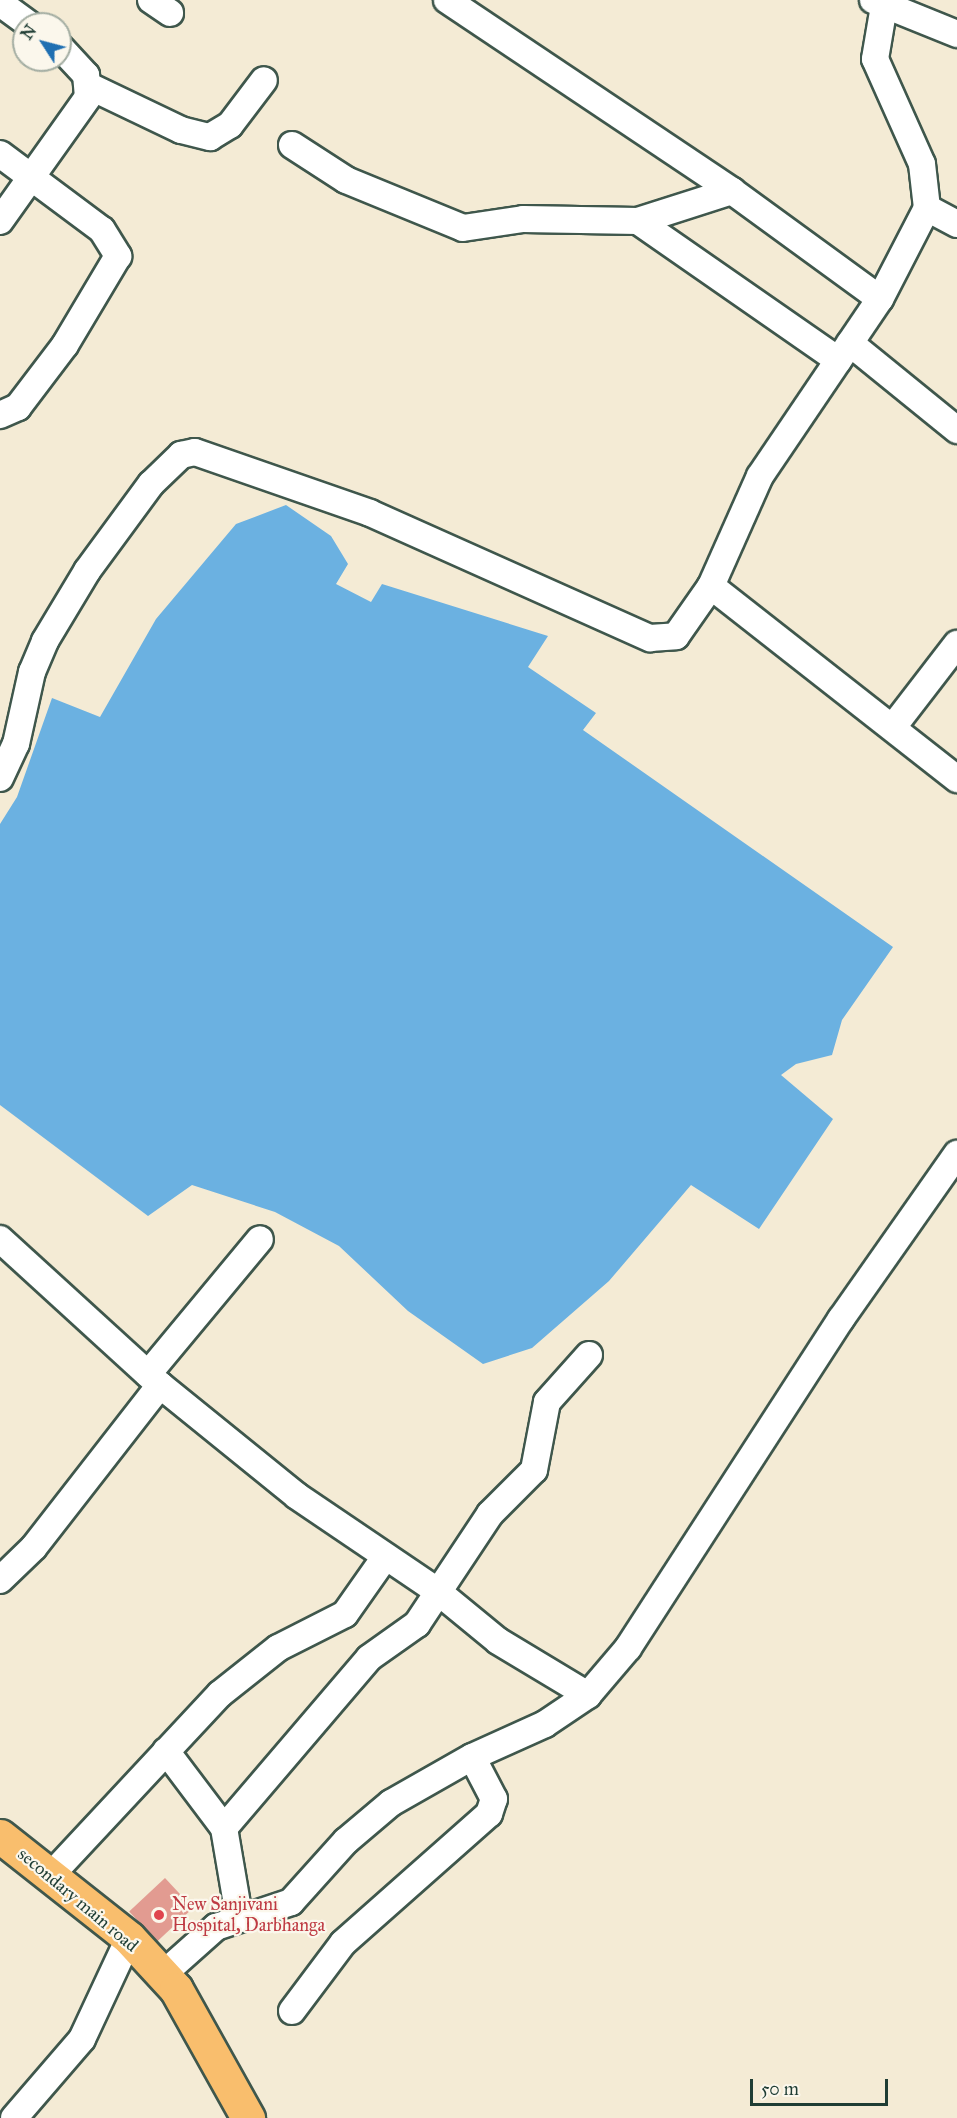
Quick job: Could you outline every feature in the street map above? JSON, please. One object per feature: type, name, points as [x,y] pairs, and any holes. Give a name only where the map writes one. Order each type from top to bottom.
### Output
[{"type":"main road","name":"secondary main road","points":[[2,1841],[52,1874],[129,1938],[176,1989],[237,2113]]},
{"type":"street","points":[[447,0],[732,191],[880,299]]},
{"type":"street","points":[[0,778],[16,744],[32,672],[45,641],[87,571],[151,484],[181,455],[217,456],[370,513],[650,638],[676,636],[711,586],[760,476],[880,299],[927,208],[922,164],[875,59],[881,2],[957,34]]},
{"type":"street","points":[[72,57],[89,86],[181,130],[210,137],[230,125],[264,80]]},
{"type":"street","points":[[0,221],[82,110],[89,86]]},
{"type":"street","points":[[292,145],[346,180],[463,228],[523,219],[638,221],[732,191]]},
{"type":"street","points":[[0,154],[102,230],[118,256],[66,345],[18,407],[0,415]]},
{"type":"street","points":[[927,208],[957,224]]},
{"type":"street","points":[[638,221],[844,351],[957,430]]},
{"type":"street","points":[[711,586],[957,778]]},
{"type":"street","points":[[893,727],[957,644]]},
{"type":"street","points":[[162,1976],[202,1936],[239,1916],[291,1902],[368,1821],[472,1757],[545,1724],[588,1695],[628,1648],[841,1319],[957,1154]]},
{"type":"street","points":[[0,1239],[154,1380],[297,1496],[436,1590],[498,1641],[588,1695]]},
{"type":"street","points":[[0,1580],[34,1547],[154,1380],[261,1239]]},
{"type":"street","points":[[224,1828],[369,1658],[417,1624],[436,1590],[490,1514],[534,1470],[546,1402],[589,1355]]},
{"type":"street","points":[[52,1874],[166,1751],[257,1662],[345,1614],[386,1557]]},
{"type":"street","points":[[166,1751],[224,1828],[239,1916]]},
{"type":"street","points":[[292,2011],[351,1935],[489,1814],[494,1799],[472,1757]]},
{"type":"street","points":[[14,2118],[82,2039],[129,1938]]},
{"type":"water","points":[[286,505],[331,536],[348,564],[336,584],[371,602],[382,584],[548,636],[528,667],[596,713],[583,730],[893,947],[842,1020],[832,1055],[796,1064],[781,1075],[833,1119],[759,1229],[691,1185],[609,1281],[532,1348],[483,1364],[408,1311],[339,1246],[275,1212],[192,1185],[148,1216],[0,1105],[0,824],[17,797],[52,698],[100,717],[156,619],[236,524]]},
{"type":"building","points":[[165,1878],[193,1908],[157,1941],[129,1911]]},
{"type":"place","name":"New Sanjivani Hospital, Darbhanga","points":[[159,1915]]}]
